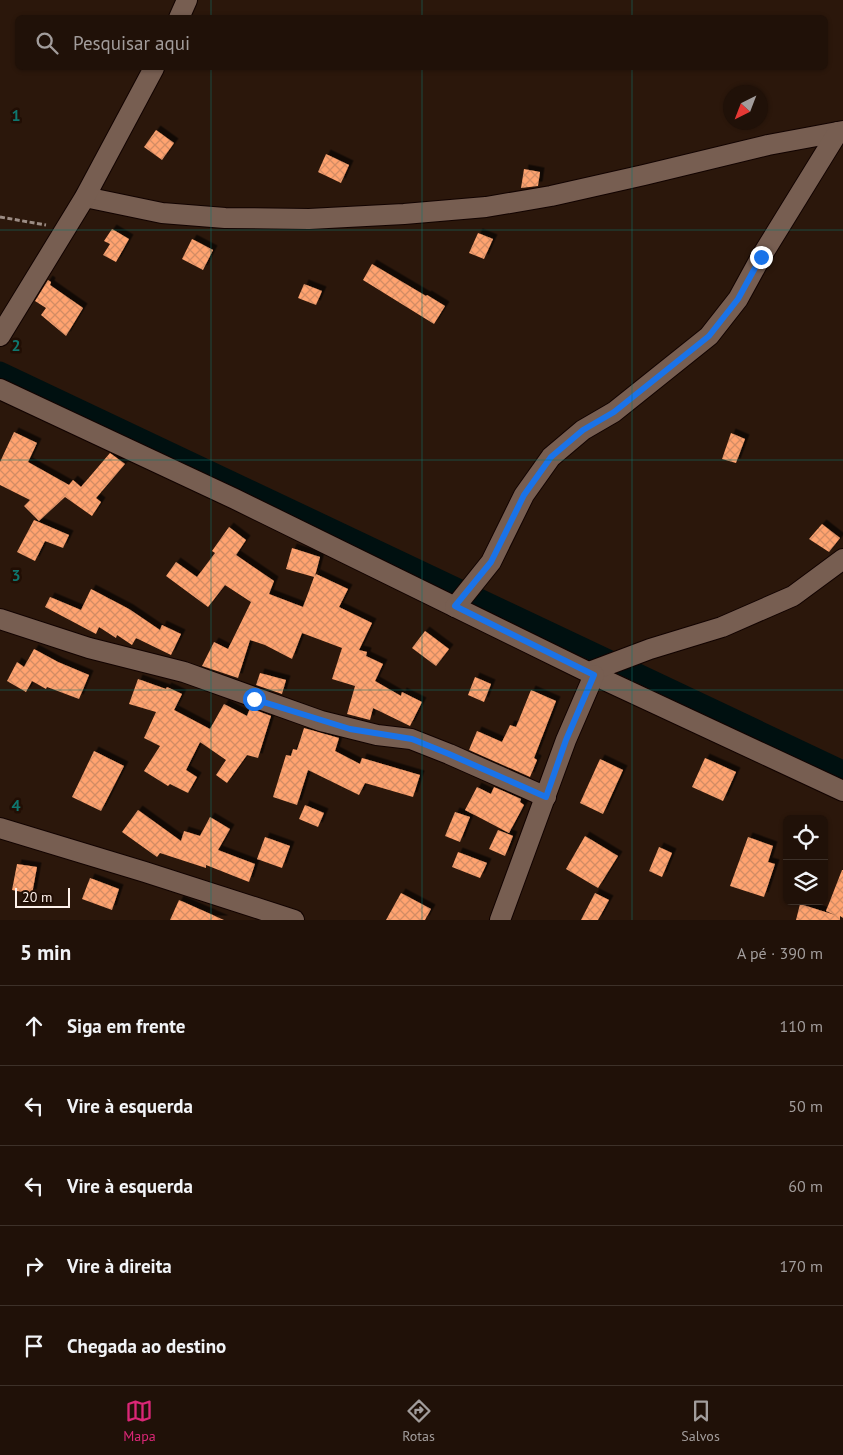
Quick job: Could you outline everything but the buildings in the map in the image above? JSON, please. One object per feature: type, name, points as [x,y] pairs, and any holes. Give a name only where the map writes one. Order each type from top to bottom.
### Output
[{"type":"street","points":[[180,15],[187,0]]},
{"type":"street","points":[[0,336],[85,198],[153,70]]},
{"type":"street","points":[[85,198],[162,213],[225,218],[309,219],[486,207],[607,184],[768,145],[840,131]]},
{"type":"street","points":[[455,606],[491,562],[524,495],[551,457],[583,430],[614,412],[709,336],[738,299],[761,257],[840,131]]},
{"type":"street","points":[[0,389],[235,499],[592,674],[843,791]]},
{"type":"street","points":[[500,920],[592,674],[650,649],[722,627],[792,596],[843,560]]},
{"type":"street","points":[[0,619],[89,648],[184,672],[320,721],[377,735],[412,739],[546,797]]},
{"type":"street","points":[[0,828],[294,920]]},
{"type":"path","points":[[0,217],[65,228]]},
{"type":"waterway","points":[[0,371],[843,770]]},
{"type":"route","points":[[254,699],[350,729],[377,735],[412,739],[546,797],[566,740],[594,675],[455,606],[491,562],[524,495],[551,457],[583,430],[614,412],[709,336],[738,299],[761,257]]}]
